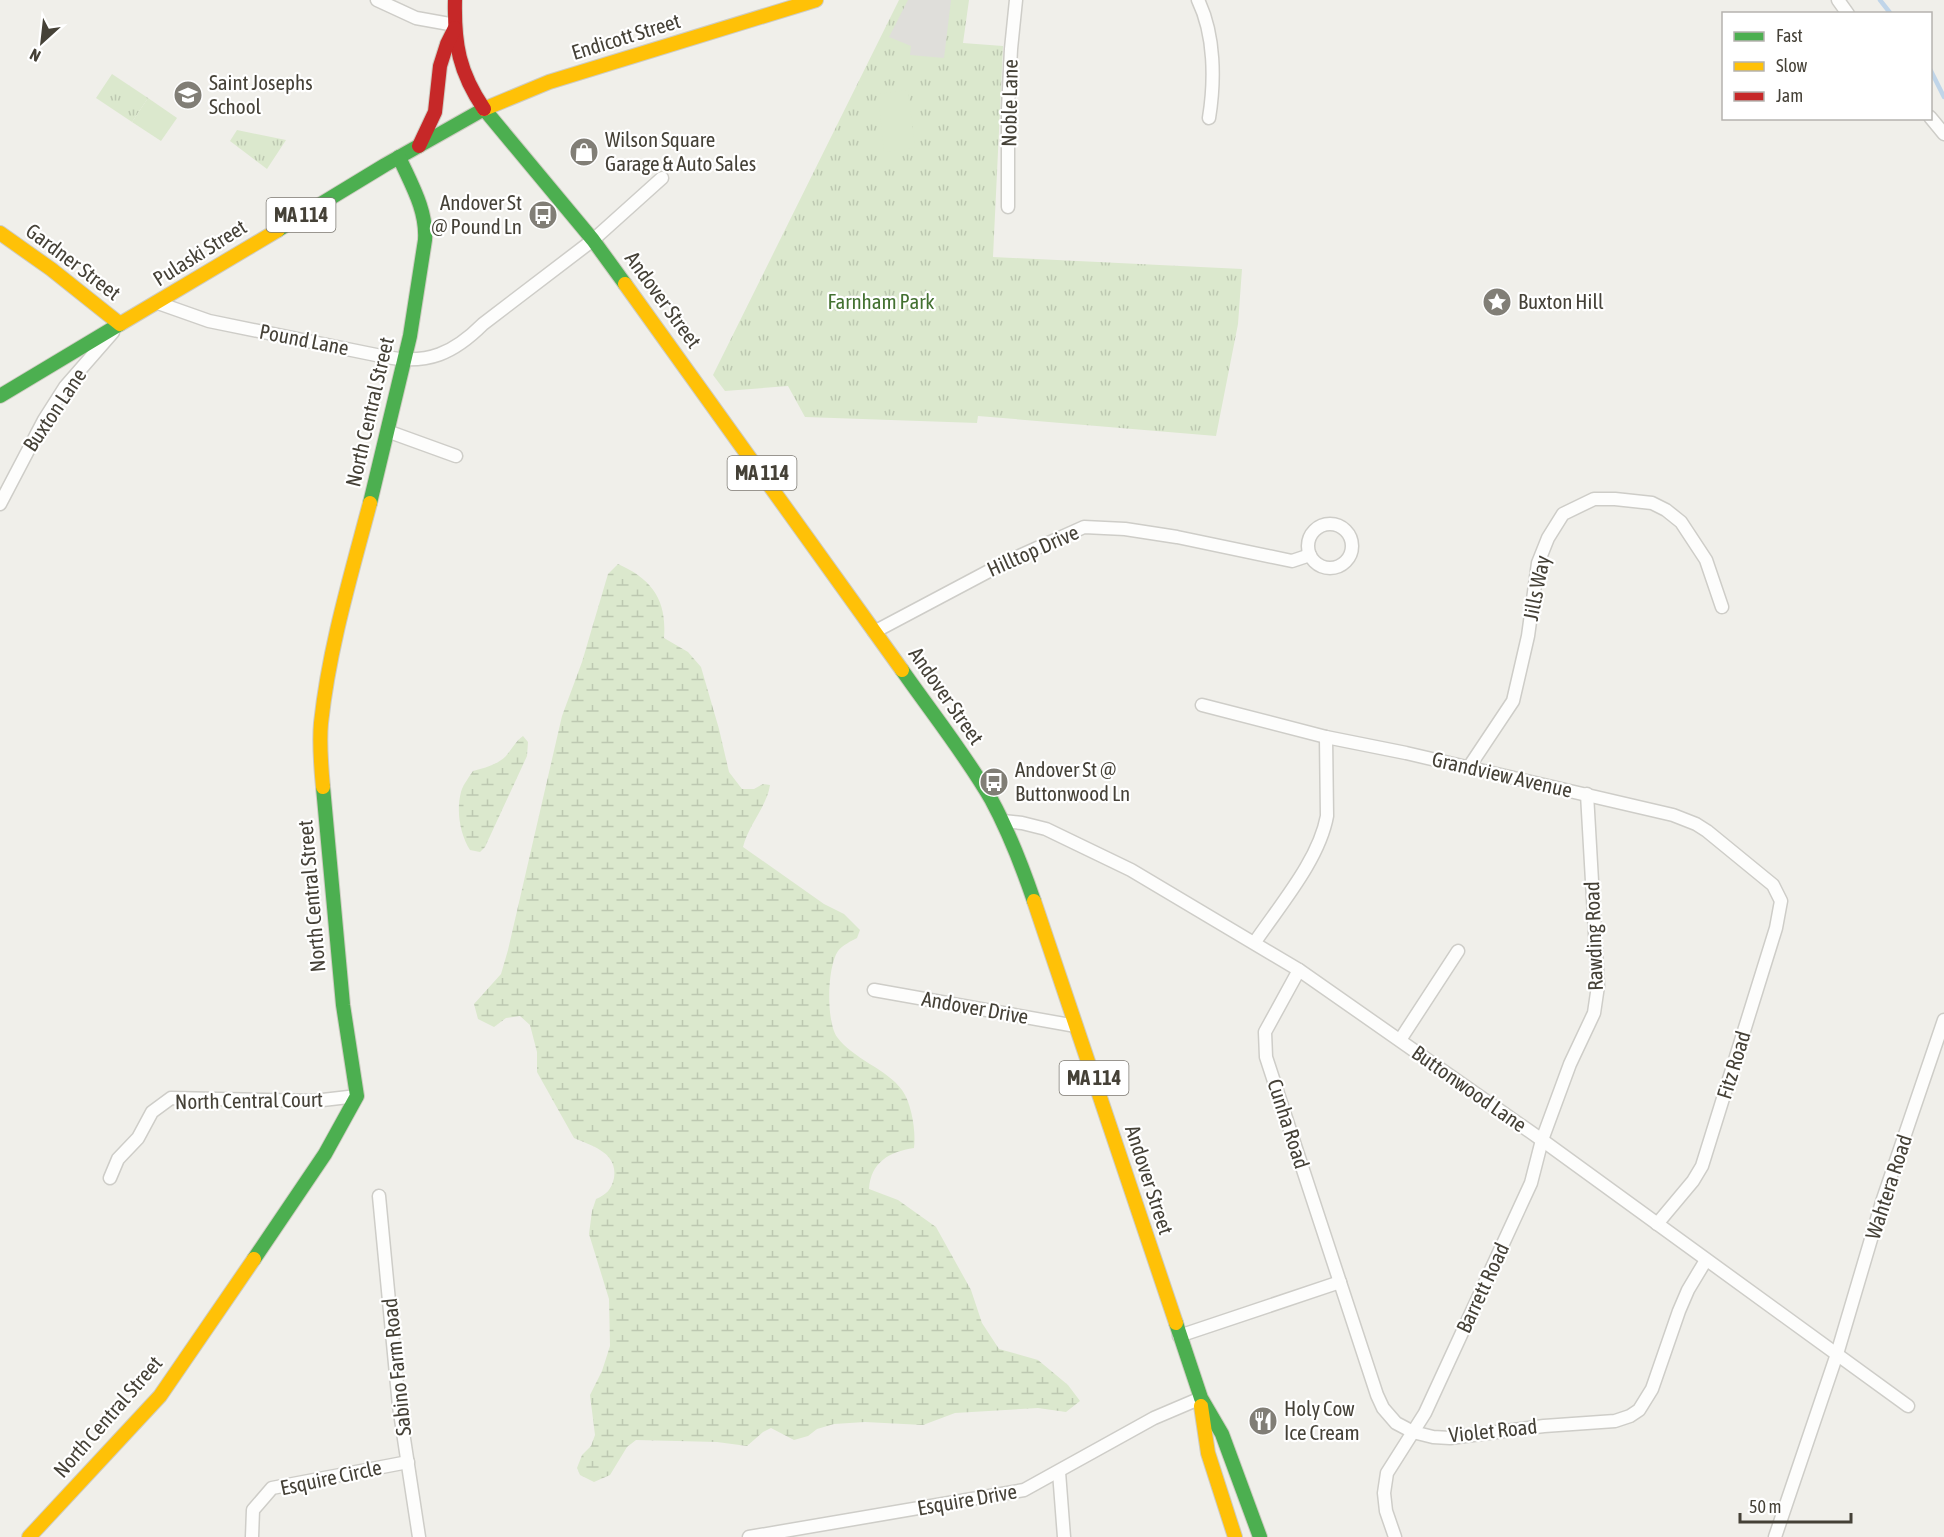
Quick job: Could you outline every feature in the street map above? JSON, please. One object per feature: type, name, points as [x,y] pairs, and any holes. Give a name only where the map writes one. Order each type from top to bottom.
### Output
[{"type":"main road","points":[[419,146],[435,112],[440,66],[455,27],[455,0]]},
{"type":"main road","name":"Endicott Street","points":[[484,109],[549,82],[816,0]]},
{"type":"main road","name":"Andover Street","points":[[455,27],[461,70],[484,109],[593,240],[656,326],[977,776],[1003,821],[1022,864],[1201,1398],[1222,1434],[1260,1537]]},
{"type":"main road","name":"Pulaski Street","points":[[0,396],[399,157],[484,109]]},
{"type":"main road","name":"North Central Street","points":[[29,1537],[160,1396],[325,1154],[357,1096],[343,1005],[332,896],[320,752],[321,723],[334,644],[410,336],[425,240],[426,224],[421,205],[399,157]]},
{"type":"main road","name":"Gardner Street","points":[[0,233],[51,269],[120,324]]},
{"type":"main road","name":"Andover Street","points":[[1201,1398],[1203,1429],[1208,1453],[1235,1537]]},
{"type":"street","points":[[377,0],[416,18],[455,27]]},
{"type":"street","name":"Noble Lane","points":[[1008,207],[1008,109],[1016,0]]},
{"type":"street","points":[[1198,0],[1209,34],[1213,93],[1209,118]]},
{"type":"street","points":[[1932,119],[1944,134]]},
{"type":"street","name":"Pound Lane","points":[[158,303],[210,321],[403,360],[432,358],[458,346],[483,324],[593,240],[662,178]]},
{"type":"street","name":"Buxton Lane","points":[[0,504],[30,445],[65,387],[120,324]]},
{"type":"street","points":[[387,431],[456,456]]},
{"type":"street","name":"Jills Way","points":[[1469,767],[1513,701],[1528,636],[1538,563],[1548,538],[1563,514],[1594,499],[1653,503],[1666,510],[1681,522],[1706,560],[1722,607]]},
{"type":"street","name":"Hilltop Drive","points":[[874,632],[1039,545],[1084,527],[1125,528],[1292,561],[1310,555]]},
{"type":"street","name":"Grandview Avenue","points":[[1202,705],[1326,737],[1656,810],[1696,824],[1764,877],[1778,892]]},
{"type":"street","points":[[1255,942],[1316,851],[1325,827],[1327,816],[1326,737]]},
{"type":"street","name":"Rawding Road","points":[[1542,1140],[1597,1000],[1587,794]]},
{"type":"street","name":"Buttonwood Lane","points":[[1003,821],[1035,826],[1077,843],[1131,870],[1299,970],[1542,1140],[1908,1406]]},
{"type":"street","name":"Fitz Road","points":[[1657,1224],[1694,1181],[1702,1166],[1776,928],[1780,901],[1778,892]]},
{"type":"street","points":[[1400,1040],[1458,951]]},
{"type":"street","name":"Cunha Road","points":[[1299,970],[1266,1032],[1265,1044],[1269,1065],[1340,1282]]},
{"type":"street","name":"Andover Drive","points":[[874,990],[1076,1026]]},
{"type":"street","name":"Wahtera Road","points":[[1775,1537],[1836,1354],[1882,1202],[1944,1020]]},
{"type":"street","name":"North Central Court","points":[[110,1178],[118,1159],[138,1138],[152,1112],[171,1098],[314,1101],[357,1096]]},
{"type":"street","name":"Barrett Road","points":[[1395,1537],[1386,1511],[1384,1493],[1387,1473],[1425,1413],[1443,1376],[1531,1183],[1542,1140]]},
{"type":"street","name":"Sabino Farm Road","points":[[379,1196],[399,1406],[419,1537]]},
{"type":"street","name":"Violet Road","points":[[1340,1282],[1383,1408],[1396,1423],[1413,1432],[1450,1438],[1544,1426],[1615,1421],[1639,1410],[1658,1375],[1688,1290],[1706,1260]]},
{"type":"street","points":[[1179,1336],[1340,1282]]},
{"type":"street","name":"Esquire Drive","points":[[749,1537],[1024,1490],[1155,1418],[1201,1398]]},
{"type":"street","name":"Esquire Circle","points":[[252,1537],[253,1510],[272,1488],[408,1462]]},
{"type":"street","points":[[1059,1472],[1064,1537]]},
{"type":"green space","name":"Farnham Park","points":[[899,0],[969,0],[963,43],[1003,46],[993,257],[1242,269],[1238,324],[1216,436],[978,416],[977,423],[805,417],[788,386],[725,391],[713,375]]},
{"type":"green space","points":[[112,74],[148,98],[132,122],[96,98]]},
{"type":"green space","points":[[908,90],[915,148],[884,152],[878,94]]},
{"type":"green space","points":[[148,98],[177,118],[161,141],[132,122]]},
{"type":"green space","points":[[237,130],[286,140],[267,169],[230,141]]},
{"type":"green space","points":[[618,564],[640,577],[655,592],[663,613],[664,638],[688,652],[701,667],[729,772],[742,789],[754,789],[763,784],[770,785],[743,847],[824,904],[844,914],[860,930],[857,938],[840,949],[834,959],[829,994],[833,1029],[844,1045],[888,1076],[902,1090],[911,1110],[914,1134],[914,1148],[897,1152],[883,1160],[873,1172],[869,1189],[898,1200],[936,1227],[971,1290],[982,1323],[999,1349],[1038,1360],[1068,1385],[1080,1401],[1066,1412],[1038,1408],[955,1413],[923,1425],[865,1422],[834,1424],[794,1440],[771,1428],[747,1446],[717,1442],[636,1440],[627,1447],[610,1475],[594,1482],[580,1475],[577,1468],[582,1455],[591,1446],[595,1435],[590,1395],[602,1371],[610,1346],[609,1299],[589,1234],[596,1199],[610,1189],[614,1169],[612,1162],[603,1152],[574,1138],[537,1072],[537,1052],[530,1025],[520,1016],[506,1018],[494,1027],[478,1019],[474,1004],[501,974],[562,716],[582,662],[608,574]]},
{"type":"green space","points":[[523,736],[528,742],[527,756],[485,847],[480,852],[470,850],[464,837],[459,814],[463,787],[473,771],[499,762]]},
{"type":"shaded area","points":[[908,0],[951,0],[944,58],[910,55],[911,46],[889,37]]},
{"type":"waterway","points":[[1880,0],[1889,12]]},
{"type":"waterway","points":[[1932,73],[1944,97]]},
{"type":"traffic: fast","points":[[278,230],[385,165],[484,109],[593,240],[625,284]]},
{"type":"traffic: fast","points":[[370,503],[410,336],[425,240],[421,208],[399,157]]},
{"type":"traffic: fast","points":[[0,396],[120,324]]},
{"type":"traffic: fast","points":[[902,670],[991,799],[1015,849],[1034,901]]},
{"type":"traffic: fast","points":[[254,1259],[325,1154],[357,1096],[343,1005],[323,787]]},
{"type":"traffic: fast","points":[[1176,1323],[1201,1398],[1222,1434],[1260,1537]]},
{"type":"traffic: slow","points":[[484,109],[549,82],[816,0]]},
{"type":"traffic: slow","points":[[0,233],[51,269],[120,324],[278,230]]},
{"type":"traffic: slow","points":[[625,284],[902,670]]},
{"type":"traffic: slow","points":[[323,787],[320,739],[329,667],[370,503]]},
{"type":"traffic: slow","points":[[1034,901],[1176,1323]]},
{"type":"traffic: slow","points":[[29,1537],[160,1396],[254,1259]]},
{"type":"traffic: slow","points":[[1201,1406],[1208,1453],[1235,1537]]},
{"type":"traffic: jam","points":[[455,0],[457,44],[460,57],[469,83],[484,109]]},
{"type":"traffic: jam","points":[[419,146],[435,112],[440,66],[455,28]]},
{"type":"place","name":"Saint Josephs School","points":[[188,95]]},
{"type":"place","name":"Wilson Square Garage & Auto Sales","points":[[584,152]]},
{"type":"place","name":"Andover St @ Pound Ln","points":[[543,215]]},
{"type":"place","name":"Buxton Hill","points":[[1497,302]]},
{"type":"place","name":"Andover St @ Buttonwood Ln","points":[[994,782]]},
{"type":"place","name":"Holy Cow Ice Cream","points":[[1263,1421]]}]
